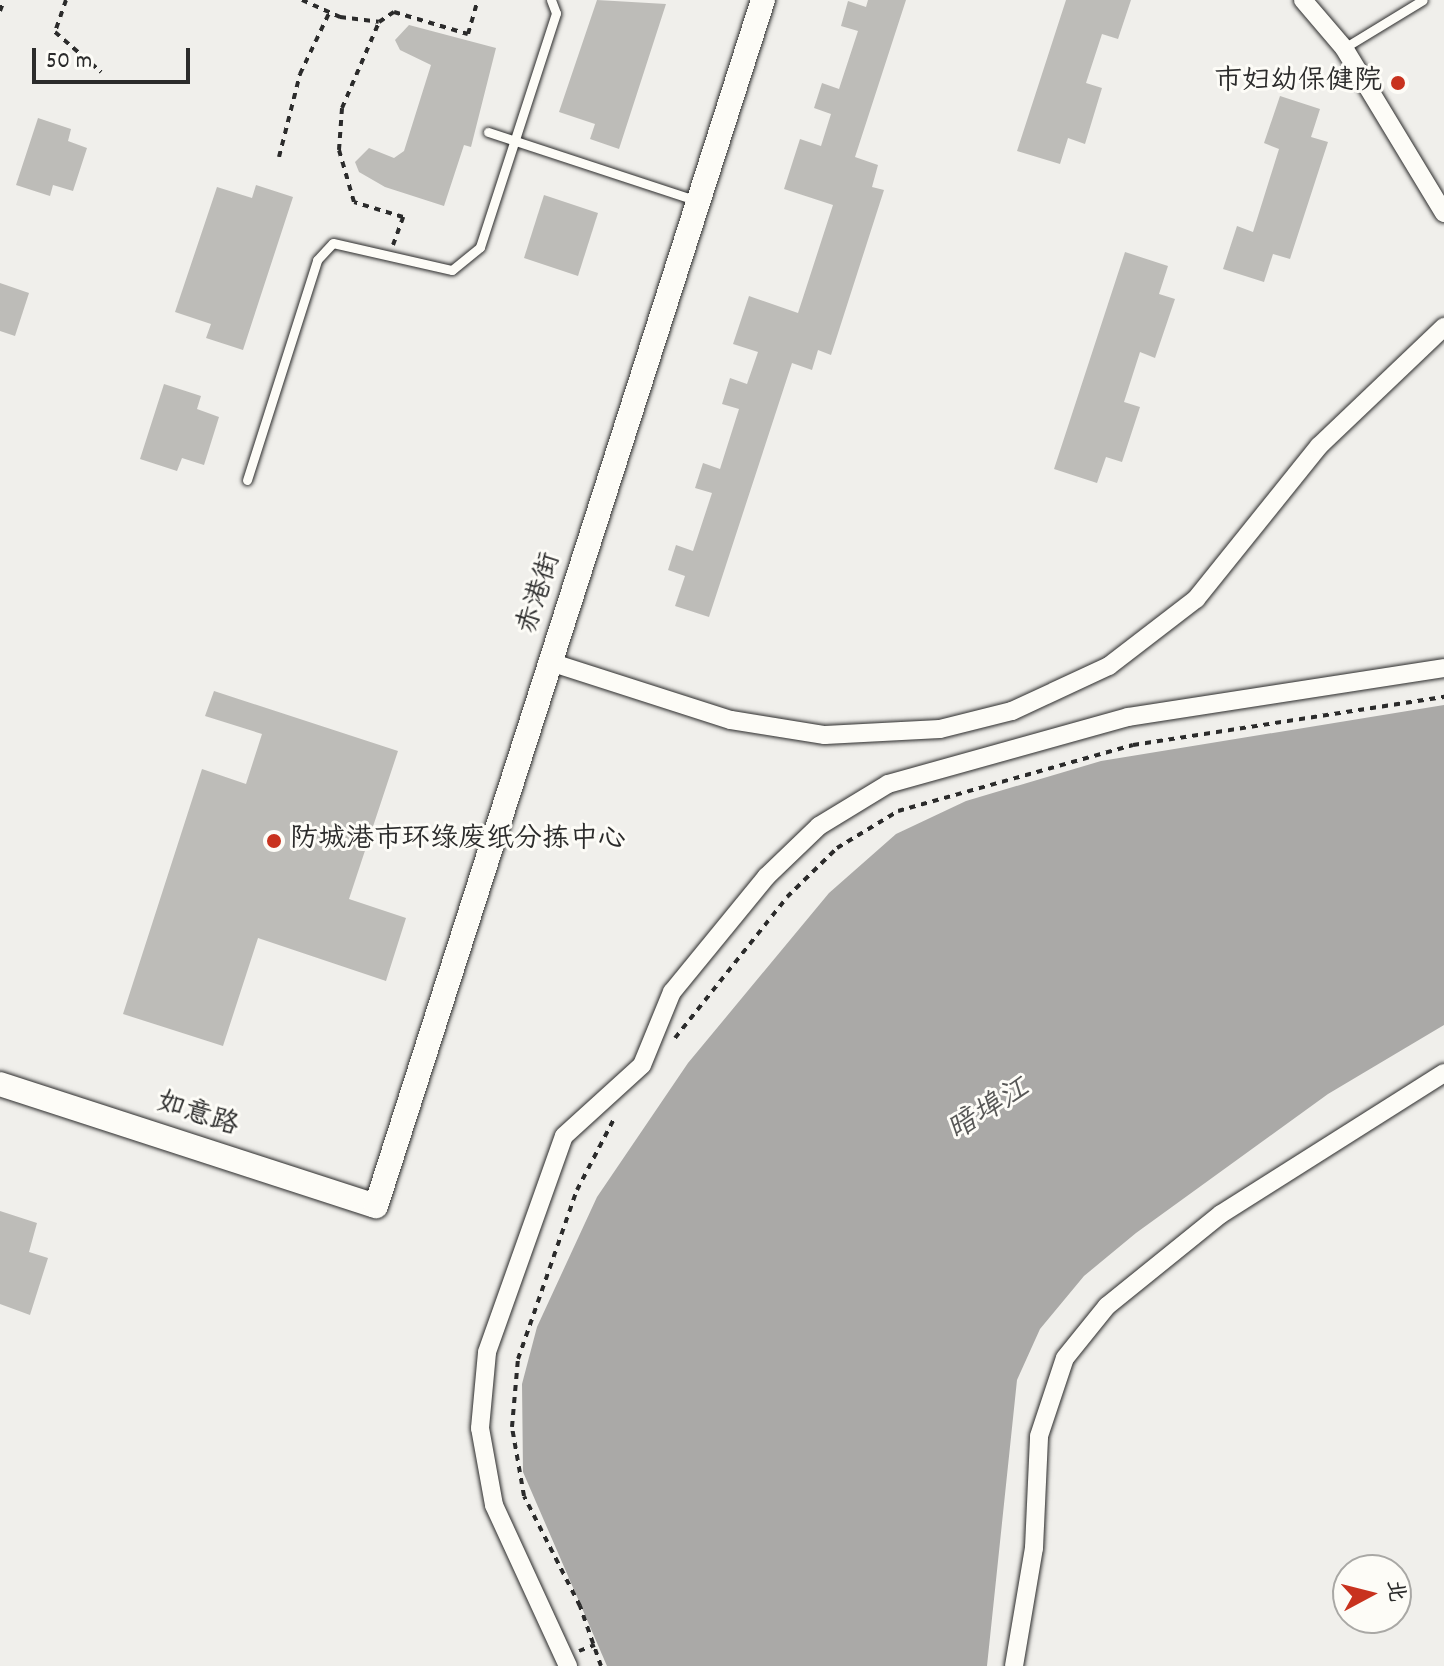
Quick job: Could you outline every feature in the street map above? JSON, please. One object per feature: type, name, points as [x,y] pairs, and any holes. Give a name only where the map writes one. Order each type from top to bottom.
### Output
[{"type":"street","name":"赤港街","points":[[376,1206],[763,0]]},
{"type":"street","points":[[1303,0],[1344,48],[1444,213]]},
{"type":"street","points":[[550,662],[731,720],[825,735],[940,729],[1012,711],[1109,666],[1196,599],[1319,446],[1444,327]]},
{"type":"street","points":[[568,1666],[494,1505],[480,1428],[487,1352],[564,1136],[642,1065],[672,992],[766,877],[819,826],[888,784],[1128,717],[1444,668]]},
{"type":"street","points":[[1014,1666],[1034,1548],[1039,1436],[1065,1358],[1107,1306],[1221,1214],[1444,1073]]},
{"type":"street","name":"如意路","points":[[0,1084],[376,1206]]},
{"type":"lane","points":[[247,480],[317,260],[333,243],[390,254],[436,269],[469,263],[514,141],[556,13],[551,0]]},
{"type":"lane","points":[[1344,48],[1423,0]]},
{"type":"lane","points":[[488,132],[698,202]]},
{"type":"path","points":[[0,11],[4,0]]},
{"type":"path","points":[[66,0],[55,32],[101,72]]},
{"type":"path","points":[[302,0],[330,11],[379,22]]},
{"type":"path","points":[[390,254],[403,217],[354,202],[339,150],[342,108],[379,22],[394,12],[468,34],[478,0]]},
{"type":"path","points":[[279,157],[300,74],[330,11]]},
{"type":"path","points":[[669,1046],[787,897],[837,848],[898,811],[1133,745],[1444,697]]},
{"type":"path","points":[[601,1666],[580,1606],[524,1496],[513,1392],[577,1190],[620,1108]]},
{"type":"water","name":"暗埠江","points":[[1444,705],[1444,1025],[1328,1094],[1136,1233],[1084,1276],[1040,1329],[1017,1380],[987,1666],[607,1666],[523,1472],[522,1384],[537,1327],[597,1197],[688,1063],[829,893],[896,834],[966,801],[1101,761]]},
{"type":"building","points":[[597,0],[666,4],[619,149],[590,139],[595,124],[559,112]]},
{"type":"building","points":[[868,0],[906,0],[855,157],[878,165],[872,187],[884,190],[831,355],[818,350],[812,370],[792,363],[709,617],[675,606],[685,576],[668,570],[676,545],[693,551],[712,493],[695,488],[703,463],[720,469],[739,409],[722,404],[730,378],[747,384],[758,352],[733,344],[749,296],[798,313],[833,205],[784,189],[800,139],[821,146],[831,114],[814,108],[822,83],[839,89],[858,31],[841,26],[848,1],[866,7]]},
{"type":"building","points":[[1066,0],[1131,0],[1118,39],[1102,34],[1086,83],[1102,88],[1085,144],[1068,138],[1060,164],[1017,151]]},
{"type":"building","points":[[409,25],[496,48],[471,147],[464,145],[444,206],[385,187],[359,172],[355,162],[369,148],[394,158],[404,151],[431,65],[400,50],[395,40]]},
{"type":"building","points":[[1280,96],[1320,109],[1311,137],[1328,142],[1290,259],[1273,254],[1264,282],[1223,269],[1237,226],[1253,232],[1279,149],[1264,143]]},
{"type":"building","points":[[38,118],[71,129],[68,141],[87,148],[73,191],[53,185],[50,196],[16,185]]},
{"type":"building","points":[[256,185],[293,197],[243,350],[206,338],[211,324],[175,312],[217,187],[252,198]]},
{"type":"building","points":[[544,195],[598,213],[578,276],[524,258]]},
{"type":"building","points":[[1125,252],[1168,266],[1159,294],[1175,299],[1155,358],[1140,352],[1124,402],[1140,407],[1122,462],[1106,457],[1097,483],[1054,469]]},
{"type":"building","points":[[0,283],[29,293],[15,336],[0,331]]},
{"type":"building","points":[[164,384],[201,396],[197,409],[219,417],[204,465],[182,458],[177,471],[140,459]]},
{"type":"building","name":"防城港市环绿废纸分拣中心","points":[[214,691],[398,751],[349,899],[406,918],[386,981],[258,938],[223,1046],[123,1014],[202,769],[246,784],[262,734],[205,716]]},
{"type":"building","points":[[0,1211],[37,1223],[29,1252],[48,1258],[30,1315],[0,1304]]},
{"type":"place","name":"巿妇幼保健院","points":[[1398,83]]},
{"type":"place","name":"防城港市环绿废纸分拣中心","points":[[274,841]]}]
